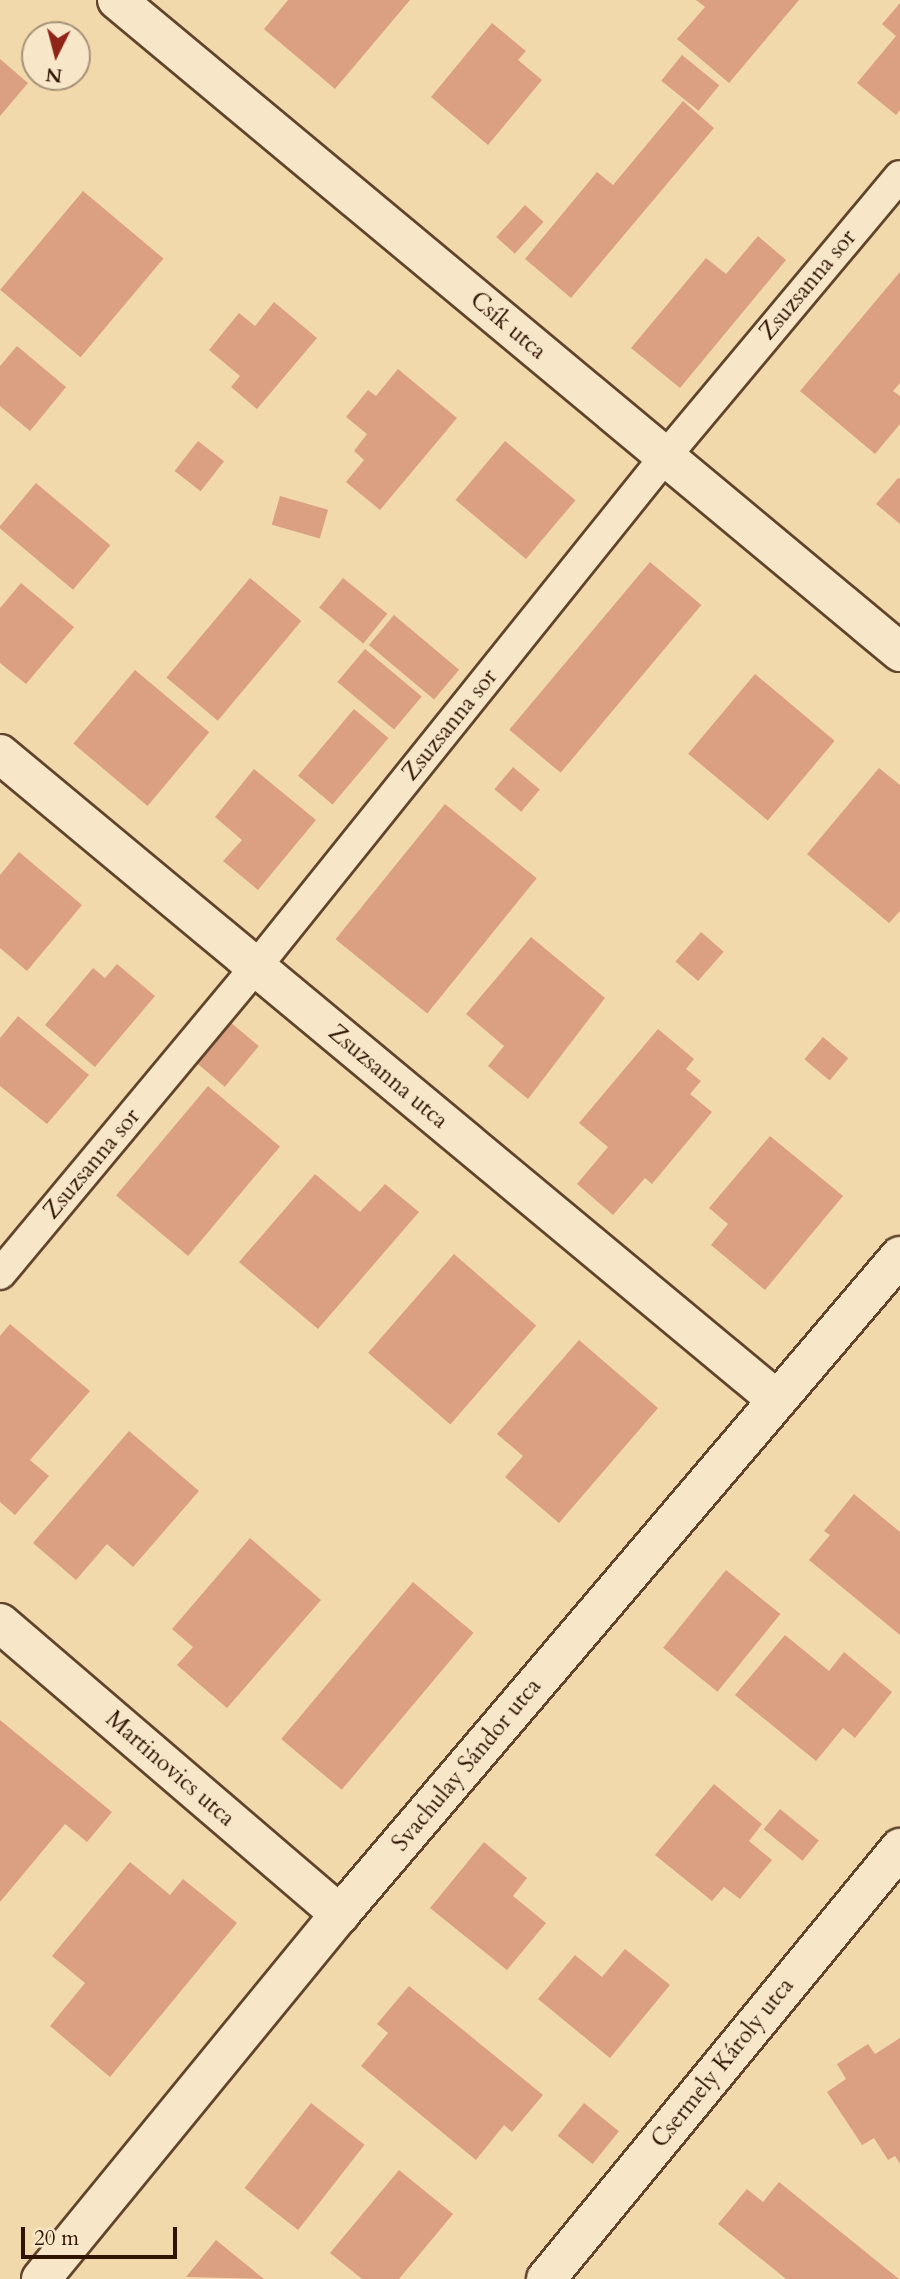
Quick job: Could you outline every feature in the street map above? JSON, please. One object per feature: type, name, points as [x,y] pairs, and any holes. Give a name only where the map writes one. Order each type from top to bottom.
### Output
[{"type":"street","name":"Csík utca","points":[[117,0],[900,652]]},
{"type":"street","name":"Zsuzsanna utca","points":[[0,754],[777,1400]]},
{"type":"street","name":"Svachulay Sándor utca","points":[[41,2279],[340,1914],[900,1256]]},
{"type":"street","name":"Martinovics utca","points":[[0,1623],[340,1914]]},
{"type":"street","name":"Csermely Károly utca","points":[[546,2279],[900,1848]]},
{"type":"lane","name":"Zsuzsanna sor","points":[[0,1274],[256,968],[665,457],[900,176]]},
{"type":"building","points":[[288,0],[410,0],[335,89],[264,29]]},
{"type":"building","points":[[696,0],[799,0],[729,83],[677,39],[705,7]]},
{"type":"building","points":[[900,3],[900,110],[896,115],[857,83],[896,36],[882,24]]},
{"type":"building","points":[[492,23],[526,51],[518,60],[542,80],[488,145],[431,97]]},
{"type":"building","points":[[682,55],[719,85],[699,111],[661,81]]},
{"type":"building","points":[[0,59],[21,77],[21,91],[0,116]]},
{"type":"building","points":[[683,101],[714,128],[571,298],[525,259],[597,172],[613,185]]},
{"type":"building","points":[[83,191],[163,258],[81,357],[0,290]]},
{"type":"building","points":[[525,205],[544,222],[515,254],[496,237]]},
{"type":"building","points":[[758,236],[786,260],[680,388],[631,348],[706,258],[726,274]]},
{"type":"building","points":[[900,272],[900,383],[893,391],[900,396],[900,424],[875,454],[800,391]]},
{"type":"building","points":[[274,302],[317,338],[257,409],[231,387],[240,376],[209,350],[239,313],[255,326]]},
{"type":"building","points":[[17,346],[66,387],[30,431],[0,406],[0,366]]},
{"type":"building","points":[[398,369],[457,418],[380,510],[346,482],[364,460],[354,451],[367,434],[346,417],[368,390],[376,396]]},
{"type":"building","points":[[198,441],[224,461],[201,491],[175,471]]},
{"type":"building","points":[[505,441],[575,500],[526,559],[456,500]]},
{"type":"building","points":[[898,478],[900,479],[900,524],[876,504]]},
{"type":"building","points":[[36,483],[110,545],[73,590],[0,529]]},
{"type":"building","points":[[280,496],[328,510],[320,539],[272,525]]},
{"type":"building","points":[[650,562],[701,605],[561,773],[509,730]]},
{"type":"building","points":[[250,578],[301,621],[218,721],[166,678]]},
{"type":"building","points":[[343,578],[387,614],[363,643],[319,608]]},
{"type":"building","points":[[21,583],[74,627],[26,684],[0,663],[0,608]]},
{"type":"building","points":[[394,615],[459,670],[434,700],[369,645]]},
{"type":"building","points":[[365,649],[422,697],[394,730],[337,682]]},
{"type":"building","points":[[135,670],[209,732],[148,806],[73,744]]},
{"type":"building","points":[[755,674],[835,741],[768,821],[688,754]]},
{"type":"building","points":[[354,709],[388,738],[333,805],[298,776]]},
{"type":"building","points":[[513,767],[540,789],[521,812],[494,789]]},
{"type":"building","points":[[879,768],[900,785],[900,911],[889,923],[807,854]]},
{"type":"building","points":[[254,769],[316,820],[258,890],[223,861],[242,840],[215,817]]},
{"type":"building","points":[[445,804],[537,878],[427,1013],[335,939]]},
{"type":"building","points":[[19,852],[82,905],[27,971],[0,948],[0,875]]},
{"type":"building","points":[[701,932],[724,952],[698,981],[675,961]]},
{"type":"building","points":[[531,937],[605,998],[528,1099],[488,1066],[504,1046],[466,1014]]},
{"type":"building","points":[[117,964],[155,996],[95,1067],[45,1025],[93,968],[105,978]]},
{"type":"building","points":[[18,1016],[89,1075],[47,1124],[0,1086],[0,1038]]},
{"type":"building","points":[[229,1021],[259,1046],[225,1087],[195,1062]]},
{"type":"building","points":[[658,1029],[694,1059],[686,1069],[701,1081],[690,1094],[712,1112],[652,1184],[645,1178],[613,1215],[577,1184],[608,1147],[579,1123]]},
{"type":"building","points":[[823,1037],[848,1058],[830,1080],[804,1059]]},
{"type":"building","points":[[208,1086],[280,1146],[188,1256],[116,1196]]},
{"type":"building","points":[[770,1136],[843,1196],[765,1290],[711,1245],[728,1224],[709,1208]]},
{"type":"building","points":[[315,1174],[360,1212],[385,1184],[419,1212],[318,1329],[239,1262]]},
{"type":"building","points":[[454,1254],[536,1326],[450,1424],[368,1353]]},
{"type":"building","points":[[10,1324],[90,1391],[30,1460],[49,1476],[15,1515],[0,1502],[0,1336]]},
{"type":"building","points":[[579,1340],[658,1408],[559,1523],[505,1477],[523,1456],[497,1434]]},
{"type":"building","points":[[129,1431],[199,1491],[133,1567],[107,1544],[76,1580],[33,1543]]},
{"type":"building","points":[[854,1494],[900,1532],[900,1635],[809,1560],[830,1535],[824,1531]]},
{"type":"building","points":[[250,1538],[321,1600],[227,1708],[177,1665],[193,1647],[172,1629]]},
{"type":"building","points":[[726,1570],[780,1614],[717,1692],[663,1648]]},
{"type":"building","points":[[413,1582],[474,1633],[342,1790],[281,1739]]},
{"type":"building","points":[[785,1635],[829,1671],[844,1652],[892,1692],[855,1738],[843,1728],[816,1761],[735,1695]]},
{"type":"building","points":[[0,1720],[112,1812],[87,1842],[65,1824],[0,1902]]},
{"type":"building","points":[[714,1784],[762,1824],[749,1841],[772,1860],[740,1899],[724,1887],[712,1901],[655,1855]]},
{"type":"building","points":[[780,1809],[819,1840],[802,1861],[764,1829]]},
{"type":"building","points":[[484,1842],[527,1878],[513,1896],[546,1923],[507,1970],[430,1908]]},
{"type":"building","points":[[130,1862],[170,1895],[183,1879],[237,1923],[110,2077],[50,2026],[85,1983],[52,1956]]},
{"type":"building","points":[[625,1949],[670,1985],[610,2058],[538,1999],[575,1955],[602,1977]]},
{"type":"building","points":[[409,1986],[543,2095],[512,2132],[504,2125],[476,2160],[361,2066],[388,2033],[377,2024]]},
{"type":"building","points":[[900,2038],[900,2164],[895,2156],[888,2160],[874,2138],[862,2145],[827,2092],[846,2079],[837,2064],[868,2044],[875,2054]]},
{"type":"building","points":[[311,2103],[365,2145],[298,2230],[245,2188]]},
{"type":"building","points":[[584,2103],[619,2131],[593,2164],[558,2136]]},
{"type":"building","points":[[399,2170],[453,2214],[399,2279],[362,2279],[330,2253]]},
{"type":"building","points":[[779,2182],[899,2279],[786,2279],[718,2224],[747,2189],[763,2202]]},
{"type":"building","points":[[216,2240],[264,2279],[186,2277]]}]
